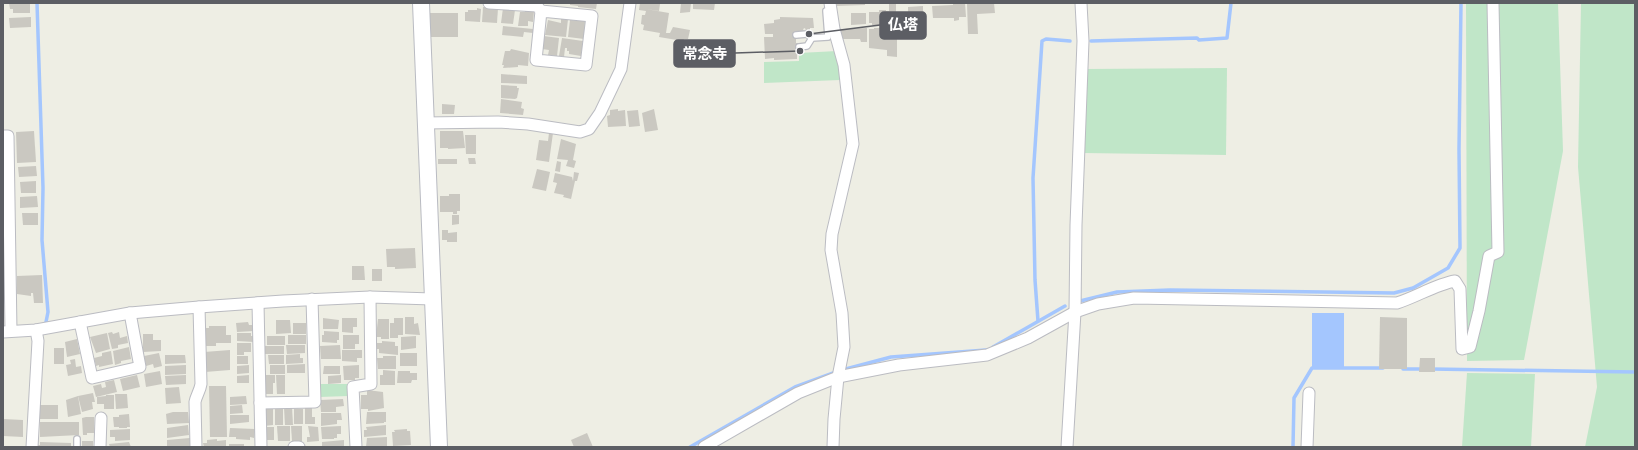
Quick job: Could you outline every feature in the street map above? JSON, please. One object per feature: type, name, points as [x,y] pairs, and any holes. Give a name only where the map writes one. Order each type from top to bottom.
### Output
[{"type":"street","points":[[420,3],[439,447]]},
{"type":"street","points":[[489,3],[537,6],[541,11],[536,60],[586,65],[592,16],[541,11]]},
{"type":"street","points":[[424,124],[498,122],[528,124],[580,132],[589,129],[600,113],[621,69],[626,47],[630,3]]},
{"type":"street","points":[[1067,447],[1075,312],[1076,225],[1084,41],[1081,3]]},
{"type":"street","points":[[704,447],[798,393],[838,377],[899,365],[987,354],[1028,338],[1075,312],[1098,304],[1134,298],[1397,302],[1414,297],[1446,282],[1455,281],[1460,289],[1462,349],[1470,347],[1490,256],[1498,252],[1494,3]]},
{"type":"street","points":[[830,7],[834,30],[844,65],[853,144],[832,234],[831,250],[842,313],[844,347],[838,377],[833,447]]},
{"type":"street","points":[[3,136],[8,136],[7,331],[36,330],[130,314],[199,306],[370,297],[432,299]]},
{"type":"street","points":[[356,447],[352,387],[370,384],[370,297]]},
{"type":"street","points":[[260,403],[315,402],[312,299]]},
{"type":"street","points":[[258,303],[261,447]]},
{"type":"street","points":[[196,447],[195,402],[201,384],[199,306]]},
{"type":"street","points":[[80,322],[92,378],[140,367],[130,314]]},
{"type":"street","points":[[32,447],[37,347],[36,330]]},
{"type":"street","points":[[1307,447],[1309,394]]},
{"type":"street","points":[[100,447],[101,418]]},
{"type":"street","points":[[294,447],[299,447]]},
{"type":"lane","points":[[796,35],[807,34],[812,38],[828,37],[826,11],[830,7]]},
{"type":"lane","points":[[799,47],[807,46],[812,38]]},
{"type":"lane","points":[[77,440],[77,447]]},
{"type":"green space","points":[[1466,3],[1558,3],[1563,151],[1524,360],[1467,361]]},
{"type":"green space","points":[[1581,3],[1635,3],[1635,447],[1585,447],[1597,387],[1578,167]]},
{"type":"green space","points":[[837,51],[840,80],[764,83],[764,62],[799,61],[799,53]]},
{"type":"green space","points":[[1227,68],[1226,155],[1083,153],[1085,69]]},
{"type":"green space","points":[[1467,373],[1535,374],[1531,447],[1462,447]]},
{"type":"green space","points":[[318,384],[348,384],[349,396],[319,397]]},
{"type":"water","points":[[1312,313],[1344,313],[1344,368],[1312,368]]},
{"type":"building","points":[[9,3],[30,3],[30,13],[13,13],[13,9],[10,9]]},
{"type":"building","points":[[570,3],[597,3],[596,9],[578,7],[570,5]]},
{"type":"building","points":[[640,3],[660,4],[659,11],[646,9],[669,13],[666,33],[670,33],[673,27],[690,30],[688,39],[684,39],[683,41],[659,37],[660,33],[643,30],[644,25],[641,24],[642,15],[645,15],[646,11],[639,10]]},
{"type":"building","points":[[681,3],[691,3],[690,12],[680,13]]},
{"type":"building","points":[[693,3],[715,3],[714,10],[693,9]]},
{"type":"building","points":[[836,3],[865,3],[865,5],[836,6]]},
{"type":"building","points":[[889,3],[896,3],[896,23],[872,25],[872,23],[869,23],[869,12],[879,12],[879,10],[889,11]]},
{"type":"building","points":[[953,3],[965,3],[966,17],[959,17],[959,20],[954,21],[954,18],[933,18],[932,6],[953,5]]},
{"type":"building","points":[[967,3],[994,3],[995,13],[977,14],[978,34],[968,34]]},
{"type":"building","points":[[923,6],[923,17],[908,18],[908,7]]},
{"type":"building","points":[[483,7],[498,8],[497,23],[482,22]]},
{"type":"building","points":[[477,8],[481,9],[480,22],[465,21],[465,12],[468,12],[468,10],[477,10]]},
{"type":"building","points":[[503,8],[515,10],[513,24],[501,23]]},
{"type":"building","points":[[525,10],[534,11],[533,22],[528,21],[528,26],[518,26],[520,12],[525,12]]},
{"type":"building","points":[[430,13],[458,13],[458,37],[430,37]]},
{"type":"building","points":[[851,13],[866,13],[866,24],[851,25]]},
{"type":"building","points":[[31,17],[31,27],[10,28],[9,18]]},
{"type":"building","points":[[780,17],[813,18],[814,28],[810,28],[810,31],[806,31],[805,28],[803,29],[804,31],[796,31],[796,43],[799,43],[797,59],[765,59],[764,37],[773,37],[773,34],[765,34],[764,24],[774,23],[774,20],[780,19]]},
{"type":"building","points":[[561,18],[568,19],[566,37],[545,35],[548,20],[561,23]]},
{"type":"building","points":[[570,20],[585,21],[584,39],[568,37]]},
{"type":"building","points":[[503,26],[533,29],[533,33],[524,32],[523,37],[502,35]]},
{"type":"building","points":[[867,28],[867,42],[861,42],[860,39],[841,39],[841,29]]},
{"type":"building","points":[[885,28],[897,31],[897,57],[887,56],[887,50],[869,48],[869,29]]},
{"type":"building","points":[[544,36],[559,38],[557,56],[548,55],[549,50],[542,49]]},
{"type":"building","points":[[562,38],[583,41],[581,56],[569,54],[567,48],[565,48],[564,57],[559,56]]},
{"type":"building","points":[[511,49],[529,53],[528,66],[518,65],[518,67],[503,68],[504,65],[502,65],[505,51],[510,51]]},
{"type":"building","points":[[501,74],[527,76],[527,84],[501,83]]},
{"type":"building","points":[[501,85],[517,86],[517,88],[519,88],[517,98],[501,98]]},
{"type":"building","points":[[501,99],[522,102],[521,108],[524,109],[523,115],[500,113]]},
{"type":"building","points":[[442,104],[455,105],[454,114],[442,114]]},
{"type":"building","points":[[618,109],[618,111],[625,110],[626,126],[608,127],[607,116],[610,115],[610,110]]},
{"type":"building","points":[[654,109],[658,130],[645,132],[642,113]]},
{"type":"building","points":[[638,110],[640,126],[629,127],[627,111]]},
{"type":"building","points":[[34,131],[36,162],[17,163],[16,132]]},
{"type":"building","points":[[440,131],[463,131],[465,148],[440,148]]},
{"type":"building","points":[[549,133],[553,133],[549,162],[536,160],[539,140],[548,141]]},
{"type":"building","points":[[465,135],[476,135],[476,154],[466,154]]},
{"type":"building","points":[[561,139],[576,144],[573,160],[576,161],[574,168],[566,166],[568,160],[557,159]]},
{"type":"building","points":[[468,158],[475,158],[476,164],[469,164]]},
{"type":"building","points":[[438,159],[457,159],[457,164],[438,164]]},
{"type":"building","points":[[557,161],[561,162],[560,172],[555,171]]},
{"type":"building","points":[[36,166],[37,176],[19,177],[18,167]]},
{"type":"building","points":[[537,169],[550,172],[546,191],[532,188]]},
{"type":"building","points":[[574,172],[579,173],[577,181],[575,181],[571,199],[563,197],[564,195],[554,193],[557,183],[553,182],[555,173],[572,177],[573,181]]},
{"type":"building","points":[[36,181],[36,193],[21,193],[20,182]]},
{"type":"building","points":[[449,194],[460,194],[460,211],[457,211],[457,214],[453,214],[453,212],[440,212],[440,196],[449,196]]},
{"type":"building","points":[[37,196],[38,207],[20,208],[20,197]]},
{"type":"building","points":[[22,213],[38,213],[38,225],[23,225]]},
{"type":"building","points":[[452,215],[459,215],[459,224],[452,225]]},
{"type":"building","points":[[442,230],[448,230],[448,233],[457,232],[457,242],[447,242],[447,240],[442,240]]},
{"type":"building","points":[[415,248],[416,268],[395,269],[395,267],[387,267],[386,249]]},
{"type":"building","points":[[352,266],[364,266],[365,280],[352,280]]},
{"type":"building","points":[[372,269],[382,269],[382,281],[372,281]]},
{"type":"building","points":[[42,275],[43,303],[34,303],[33,293],[31,293],[31,296],[17,294],[17,276]]},
{"type":"building","points":[[405,317],[414,317],[414,324],[418,323],[420,335],[405,334]]},
{"type":"building","points":[[1380,317],[1407,318],[1407,369],[1379,369]]},
{"type":"building","points":[[323,318],[339,320],[338,329],[323,329]]},
{"type":"building","points":[[342,318],[357,318],[357,327],[353,327],[353,333],[342,332]]},
{"type":"building","points":[[394,318],[403,318],[403,335],[398,335],[398,338],[390,338],[390,323],[394,323]]},
{"type":"building","points":[[378,319],[389,319],[389,339],[381,339],[381,337],[376,337]]},
{"type":"building","points":[[276,320],[290,320],[291,333],[276,334]]},
{"type":"building","points":[[248,322],[249,325],[253,325],[254,331],[237,332],[236,323]]},
{"type":"building","points":[[293,323],[306,323],[306,334],[293,334]]},
{"type":"building","points":[[209,326],[226,326],[226,335],[231,335],[231,343],[216,343],[216,346],[204,346],[205,328],[209,328]]},
{"type":"building","points":[[324,331],[339,332],[339,340],[337,340],[337,343],[322,342],[322,335],[324,335]]},
{"type":"building","points":[[112,332],[113,334],[119,332],[120,338],[127,336],[128,343],[118,345],[118,348],[112,349],[108,333]]},
{"type":"building","points":[[107,333],[110,349],[96,353],[90,337]]},
{"type":"building","points":[[237,333],[251,333],[251,336],[254,336],[254,342],[237,341]]},
{"type":"building","points":[[143,334],[153,334],[153,340],[161,340],[161,351],[143,352]]},
{"type":"building","points":[[288,335],[306,335],[306,344],[288,344]]},
{"type":"building","points":[[343,335],[359,335],[359,344],[355,344],[355,349],[343,349]]},
{"type":"building","points":[[267,336],[285,336],[285,345],[267,345]]},
{"type":"building","points":[[416,336],[416,348],[401,350],[401,337]]},
{"type":"building","points":[[77,339],[80,354],[67,357],[65,342]]},
{"type":"building","points":[[382,341],[395,342],[395,346],[398,346],[398,355],[379,353],[379,349],[376,349],[376,343],[382,343]]},
{"type":"building","points":[[237,343],[251,343],[251,352],[244,352],[244,355],[237,355]]},
{"type":"building","points":[[286,345],[305,345],[305,353],[287,354]]},
{"type":"building","points":[[340,345],[341,359],[321,359],[320,346]]},
{"type":"building","points":[[264,346],[284,346],[284,354],[264,354]]},
{"type":"building","points":[[129,347],[131,359],[121,361],[121,363],[115,365],[113,351]]},
{"type":"building","points":[[54,348],[64,348],[64,364],[54,364]]},
{"type":"building","points":[[230,350],[230,370],[205,372],[204,352]]},
{"type":"building","points":[[342,350],[362,350],[362,358],[357,358],[357,362],[342,361]]},
{"type":"building","points":[[111,351],[113,364],[99,367],[99,365],[96,366],[94,358],[102,356],[102,353]]},
{"type":"building","points":[[159,353],[162,366],[154,368],[153,364],[146,366],[144,356]]},
{"type":"building","points":[[400,353],[417,353],[417,366],[400,366]]},
{"type":"building","points":[[300,354],[300,358],[303,358],[303,363],[286,364],[286,355]]},
{"type":"building","points":[[165,355],[185,355],[186,363],[165,364]]},
{"type":"building","points":[[268,355],[284,355],[284,364],[269,364]]},
{"type":"building","points":[[237,356],[248,356],[248,364],[237,364]]},
{"type":"building","points":[[383,356],[396,356],[396,369],[378,369],[377,358],[383,358]]},
{"type":"building","points":[[1420,358],[1435,358],[1435,372],[1419,372]]},
{"type":"building","points":[[75,359],[76,367],[81,366],[82,373],[68,376],[66,365],[71,364],[70,360]]},
{"type":"building","points":[[305,364],[305,373],[287,373],[287,365]]},
{"type":"building","points":[[186,365],[186,374],[165,375],[165,366]]},
{"type":"building","points":[[249,365],[249,373],[237,374],[237,366]]},
{"type":"building","points":[[270,365],[285,365],[285,374],[270,374]]},
{"type":"building","points":[[359,365],[359,378],[355,378],[355,380],[344,380],[343,366]]},
{"type":"building","points":[[324,366],[340,366],[340,374],[323,374]]},
{"type":"building","points":[[383,370],[395,371],[395,385],[380,385],[380,375],[383,375]]},
{"type":"building","points":[[160,371],[162,384],[146,387],[144,374]]},
{"type":"building","points":[[398,371],[410,371],[410,373],[417,373],[417,380],[412,380],[411,383],[397,383]]},
{"type":"building","points":[[137,375],[140,387],[123,391],[120,379]]},
{"type":"building","points":[[186,375],[186,384],[166,385],[165,376]]},
{"type":"building","points":[[249,375],[249,383],[237,383],[237,376]]},
{"type":"building","points":[[264,375],[275,375],[273,394],[265,394]]},
{"type":"building","points":[[276,375],[285,375],[285,394],[277,394]]},
{"type":"building","points":[[341,375],[341,383],[328,384],[328,376]]},
{"type":"building","points":[[114,380],[117,392],[96,397],[93,386],[101,384],[102,388],[106,387],[105,382]]},
{"type":"building","points":[[209,386],[226,386],[227,437],[210,437]]},
{"type":"building","points":[[179,387],[181,403],[166,404],[165,388]]},
{"type":"building","points":[[367,390],[383,392],[384,408],[368,411],[368,409],[361,409],[361,395],[367,395]]},
{"type":"building","points":[[93,393],[95,402],[92,402],[93,409],[82,412],[78,396]]},
{"type":"building","points":[[115,394],[127,394],[128,408],[116,409]]},
{"type":"building","points":[[114,395],[114,409],[104,409],[104,404],[97,404],[97,397]]},
{"type":"building","points":[[78,396],[81,414],[68,417],[66,400]]},
{"type":"building","points":[[246,396],[247,404],[230,405],[230,397]]},
{"type":"building","points":[[343,399],[344,406],[336,407],[336,412],[321,412],[320,400]]},
{"type":"building","points":[[40,405],[58,405],[58,419],[40,419]]},
{"type":"building","points":[[242,405],[243,413],[230,414],[230,406]]},
{"type":"building","points":[[292,407],[293,425],[285,425],[284,408]]},
{"type":"building","points":[[305,407],[312,407],[312,417],[315,417],[315,424],[305,424]]},
{"type":"building","points":[[264,408],[273,408],[273,425],[264,426]]},
{"type":"building","points":[[275,408],[283,408],[283,425],[275,425]]},
{"type":"building","points":[[294,409],[303,409],[303,424],[294,424]]},
{"type":"building","points":[[173,412],[188,412],[189,423],[167,424],[166,414]]},
{"type":"building","points":[[367,412],[386,412],[386,422],[366,424]]},
{"type":"building","points":[[321,413],[341,413],[342,420],[337,420],[337,424],[321,426]]},
{"type":"building","points":[[129,414],[130,427],[114,427],[113,417]]},
{"type":"building","points":[[230,415],[249,415],[249,422],[230,424]]},
{"type":"building","points":[[94,417],[94,433],[87,433],[87,435],[83,435],[82,418]]},
{"type":"building","points":[[3,419],[23,420],[23,437],[3,436]]},
{"type":"building","points":[[40,422],[79,422],[79,435],[40,437]]},
{"type":"building","points":[[188,425],[189,435],[167,438],[167,428]]},
{"type":"building","points":[[386,425],[386,435],[364,437],[364,430],[367,430],[366,427]]},
{"type":"building","points":[[277,426],[290,426],[290,441],[278,441]]},
{"type":"building","points":[[291,426],[302,426],[302,441],[292,441]]},
{"type":"building","points":[[308,426],[318,427],[319,441],[307,442],[307,437],[310,437]]},
{"type":"building","points":[[341,426],[341,434],[337,434],[337,438],[322,439],[321,427]]},
{"type":"building","points":[[263,427],[274,427],[274,440],[266,440]]},
{"type":"building","points":[[230,428],[255,429],[254,438],[250,437],[250,440],[229,437]]},
{"type":"building","points":[[130,429],[130,440],[115,441],[115,437],[110,437],[110,430]]},
{"type":"building","points":[[407,429],[407,431],[410,431],[411,445],[393,446],[392,432],[395,432],[394,430]]},
{"type":"building","points":[[587,433],[593,447],[574,447],[571,440]]},
{"type":"building","points":[[387,437],[387,447],[366,447],[367,438]]},
{"type":"building","points":[[190,438],[190,447],[167,447],[167,440]]},
{"type":"building","points":[[217,439],[217,441],[226,440],[226,447],[204,447],[203,443],[207,443],[207,440]]},
{"type":"building","points":[[344,440],[344,447],[322,447],[322,442]]},
{"type":"building","points":[[82,441],[93,441],[93,447],[82,447]]},
{"type":"building","points":[[40,442],[71,443],[71,447],[38,447]]},
{"type":"building","points":[[129,442],[131,447],[110,447],[109,444]]},
{"type":"building","points":[[229,444],[244,444],[244,447],[229,447]]},
{"type":"waterway","points":[[37,3],[43,188],[42,240],[48,312],[45,327]]},
{"type":"waterway","points":[[1091,41],[1197,38],[1199,40],[1227,38],[1231,3]]},
{"type":"waterway","points":[[1080,301],[1117,292],[1170,290],[1394,293],[1413,288],[1448,268],[1460,248],[1459,149],[1461,3]]},
{"type":"waterway","points":[[1038,321],[1035,280],[1033,178],[1042,41],[1046,39],[1070,41]]},
{"type":"waterway","points":[[993,347],[1065,306]]},
{"type":"waterway","points":[[842,370],[891,357],[986,350]]},
{"type":"waterway","points":[[1293,447],[1294,398],[1312,368],[1383,368]]},
{"type":"waterway","points":[[1403,369],[1423,369]]},
{"type":"waterway","points":[[1431,369],[1635,372]]},
{"type":"waterway","points":[[690,447],[795,387],[836,372]]},
{"type":"place","name":"仏塔","points":[[809,34]]},
{"type":"place","name":"常念寺","points":[[800,51]]}]
